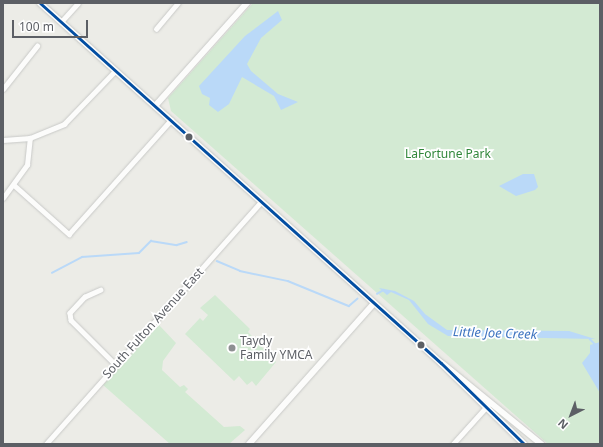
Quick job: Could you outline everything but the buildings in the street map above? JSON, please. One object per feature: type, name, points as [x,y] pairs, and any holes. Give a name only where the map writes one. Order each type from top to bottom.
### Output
[{"type":"main road","points":[[40,3],[441,363],[485,408],[524,444]]},
{"type":"main road","points":[[155,106],[247,3]]},
{"type":"main road","points":[[249,444],[374,303]]},
{"type":"main road","points":[[441,363],[541,444]]},
{"type":"street","points":[[61,22],[78,3]]},
{"type":"street","points":[[156,29],[178,3]]},
{"type":"street","points":[[3,89],[37,46]]},
{"type":"street","points":[[3,140],[30,138],[69,120],[115,71]]},
{"type":"street","points":[[14,186],[69,234],[171,120]]},
{"type":"street","points":[[3,198],[14,186],[27,165],[30,138]]},
{"type":"street","name":"South Fulton Avenue East","points":[[46,444],[261,202]]},
{"type":"street","points":[[101,290],[81,301],[70,313],[71,320],[116,365]]},
{"type":"street","points":[[453,444],[491,402]]},
{"type":"green space","name":"LaFortune Park","points":[[253,3],[600,3],[600,444],[548,444],[171,111],[168,98]]},
{"type":"green space","name":"Taydy Family YMCA","points":[[215,295],[250,329],[248,332],[276,362],[256,386],[252,381],[247,385],[239,376],[234,381],[185,334],[200,318],[203,321],[208,315],[200,308]]},
{"type":"green space","points":[[159,325],[176,343],[163,361],[162,370],[180,387],[184,385],[188,389],[185,392],[224,427],[240,426],[245,430],[229,444],[170,444],[103,385]]},
{"type":"water","points":[[278,11],[282,20],[261,38],[247,64],[251,71],[278,94],[298,102],[281,110],[274,96],[242,77],[229,104],[218,112],[209,105],[210,98],[202,94],[199,86],[245,36]]},
{"type":"water","points":[[523,174],[534,174],[538,187],[535,190],[516,196],[499,186]]},
{"type":"water","points":[[379,288],[395,291],[414,301],[425,314],[447,330],[569,331],[595,339],[448,336],[428,324],[409,300],[391,292],[387,295]]},
{"type":"water","points":[[600,342],[600,393],[582,363],[590,353],[590,345]]},
{"type":"waterway","name":"Little Joe Creek","points":[[52,273],[82,257],[139,253],[151,241],[177,245],[187,242]]},
{"type":"waterway","name":"Little Joe Creek","points":[[217,261],[240,271],[288,281],[349,306],[357,299]]},
{"type":"waterway","name":"Little Joe Creek","points":[[377,294],[384,290]]},
{"type":"waterway","name":"Little Joe Creek","points":[[590,339],[596,345]]},
{"type":"transit line","points":[[40,3],[441,363],[524,444]]},
{"type":"place","name":"Taydy Family YMCA","points":[[232,348]]}]
